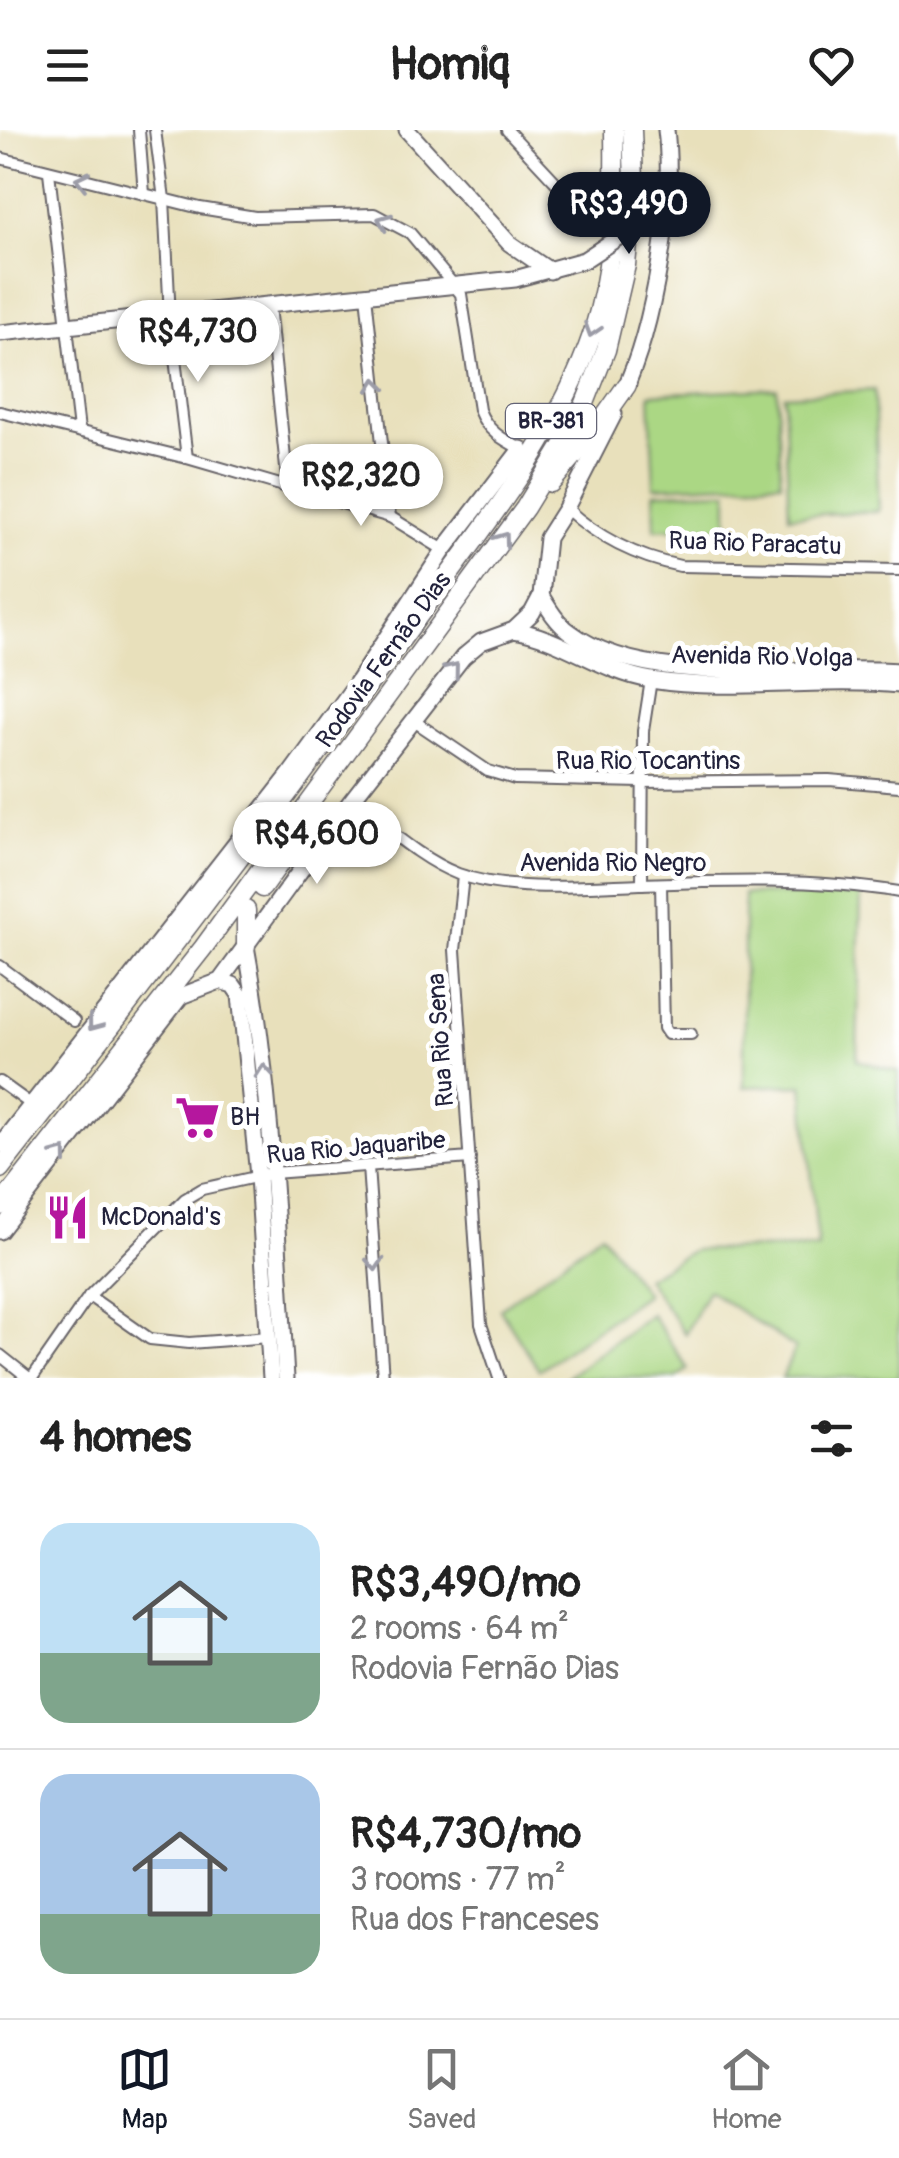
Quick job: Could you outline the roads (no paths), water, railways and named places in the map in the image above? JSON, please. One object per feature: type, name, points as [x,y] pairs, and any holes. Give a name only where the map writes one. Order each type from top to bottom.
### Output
[{"type":"highway","name":"Rodovia Fernão Dias","points":[[0,1168],[173,946],[379,670],[522,467],[564,396],[592,333],[610,266],[615,221],[612,130]]},
{"type":"highway","name":"Rodovia Fernão Dias","points":[[0,1206],[204,948],[526,508],[578,422],[606,350],[626,265],[634,181],[632,130]]},
{"type":"highway","points":[[526,508],[591,436],[627,385]]},
{"type":"highway","points":[[521,449],[564,396]]},
{"type":"highway","name":"BR-381","points":[[180,996],[289,853],[346,754]]},
{"type":"highway","points":[[246,910],[246,946]]},
{"type":"street","points":[[138,130],[144,194]]},
{"type":"street","points":[[155,130],[164,199],[170,317],[187,458]]},
{"type":"street","points":[[411,130],[422,148],[509,242],[550,271]]},
{"type":"street","points":[[507,130],[577,204]]},
{"type":"street","name":"BR-381","points":[[541,596],[547,538],[627,385],[658,267],[667,183],[666,130]]},
{"type":"street","points":[[0,158],[255,218],[374,214],[410,233],[454,285],[464,304],[484,423],[494,434],[521,449]]},
{"type":"street","points":[[49,172],[78,430]]},
{"type":"street","points":[[0,332],[515,279],[584,260],[649,217],[667,183]]},
{"type":"street","points":[[366,294],[390,517]]},
{"type":"street","points":[[269,306],[288,487]]},
{"type":"street","points":[[0,412],[187,458],[390,517],[444,550]]},
{"type":"street","name":"Rodovia Fernão Dias","points":[[0,1145],[291,773],[356,684],[444,550],[521,449]]},
{"type":"street","name":"Rua Rio Paracatu","points":[[566,508],[619,546],[650,560],[680,566],[899,570]]},
{"type":"street","points":[[180,996],[220,981],[462,657],[481,642],[514,630],[532,613],[541,596]]},
{"type":"street","name":"Avenida Rio Volga","points":[[541,596],[569,632],[620,656],[654,666],[702,670],[899,670]]},
{"type":"street","name":"Avenida Rio Volga","points":[[514,630],[537,634],[616,671],[650,680],[899,686]]},
{"type":"street","points":[[642,884],[642,731],[650,680]]},
{"type":"street","name":"Rua Rio Tocantins","points":[[414,721],[488,771],[515,779],[828,780],[899,786]]},
{"type":"street","name":"Avenida Rio Negro","points":[[351,801],[442,867],[462,876],[520,884],[839,885],[899,892]]},
{"type":"street","name":"Rua Rio Sena","points":[[462,876],[455,950],[481,1324],[499,1378]]},
{"type":"street","points":[[662,884],[664,1028],[668,1034],[691,1034]]},
{"type":"street","points":[[246,946],[269,1229],[286,1378]]},
{"type":"street","points":[[0,966],[74,1021]]},
{"type":"street","points":[[220,981],[233,985],[240,995],[253,1034]]},
{"type":"street","name":"BR-381","points":[[0,1230],[180,996]]},
{"type":"street","points":[[0,1082],[32,1105]]},
{"type":"street","name":"Rua Rio Jaquaribe","points":[[30,1378],[88,1296],[185,1199],[202,1189],[266,1174],[470,1158]]},
{"type":"street","points":[[368,1167],[383,1378]]},
{"type":"street","points":[[269,1229],[270,1378]]},
{"type":"street","points":[[88,1296],[150,1339],[189,1343],[268,1337]]},
{"type":"street","points":[[0,1355],[30,1378]]},
{"type":"place","name":"BH","points":[[197,1117]]},
{"type":"place","name":"McDonald's","points":[[68,1217]]}]
